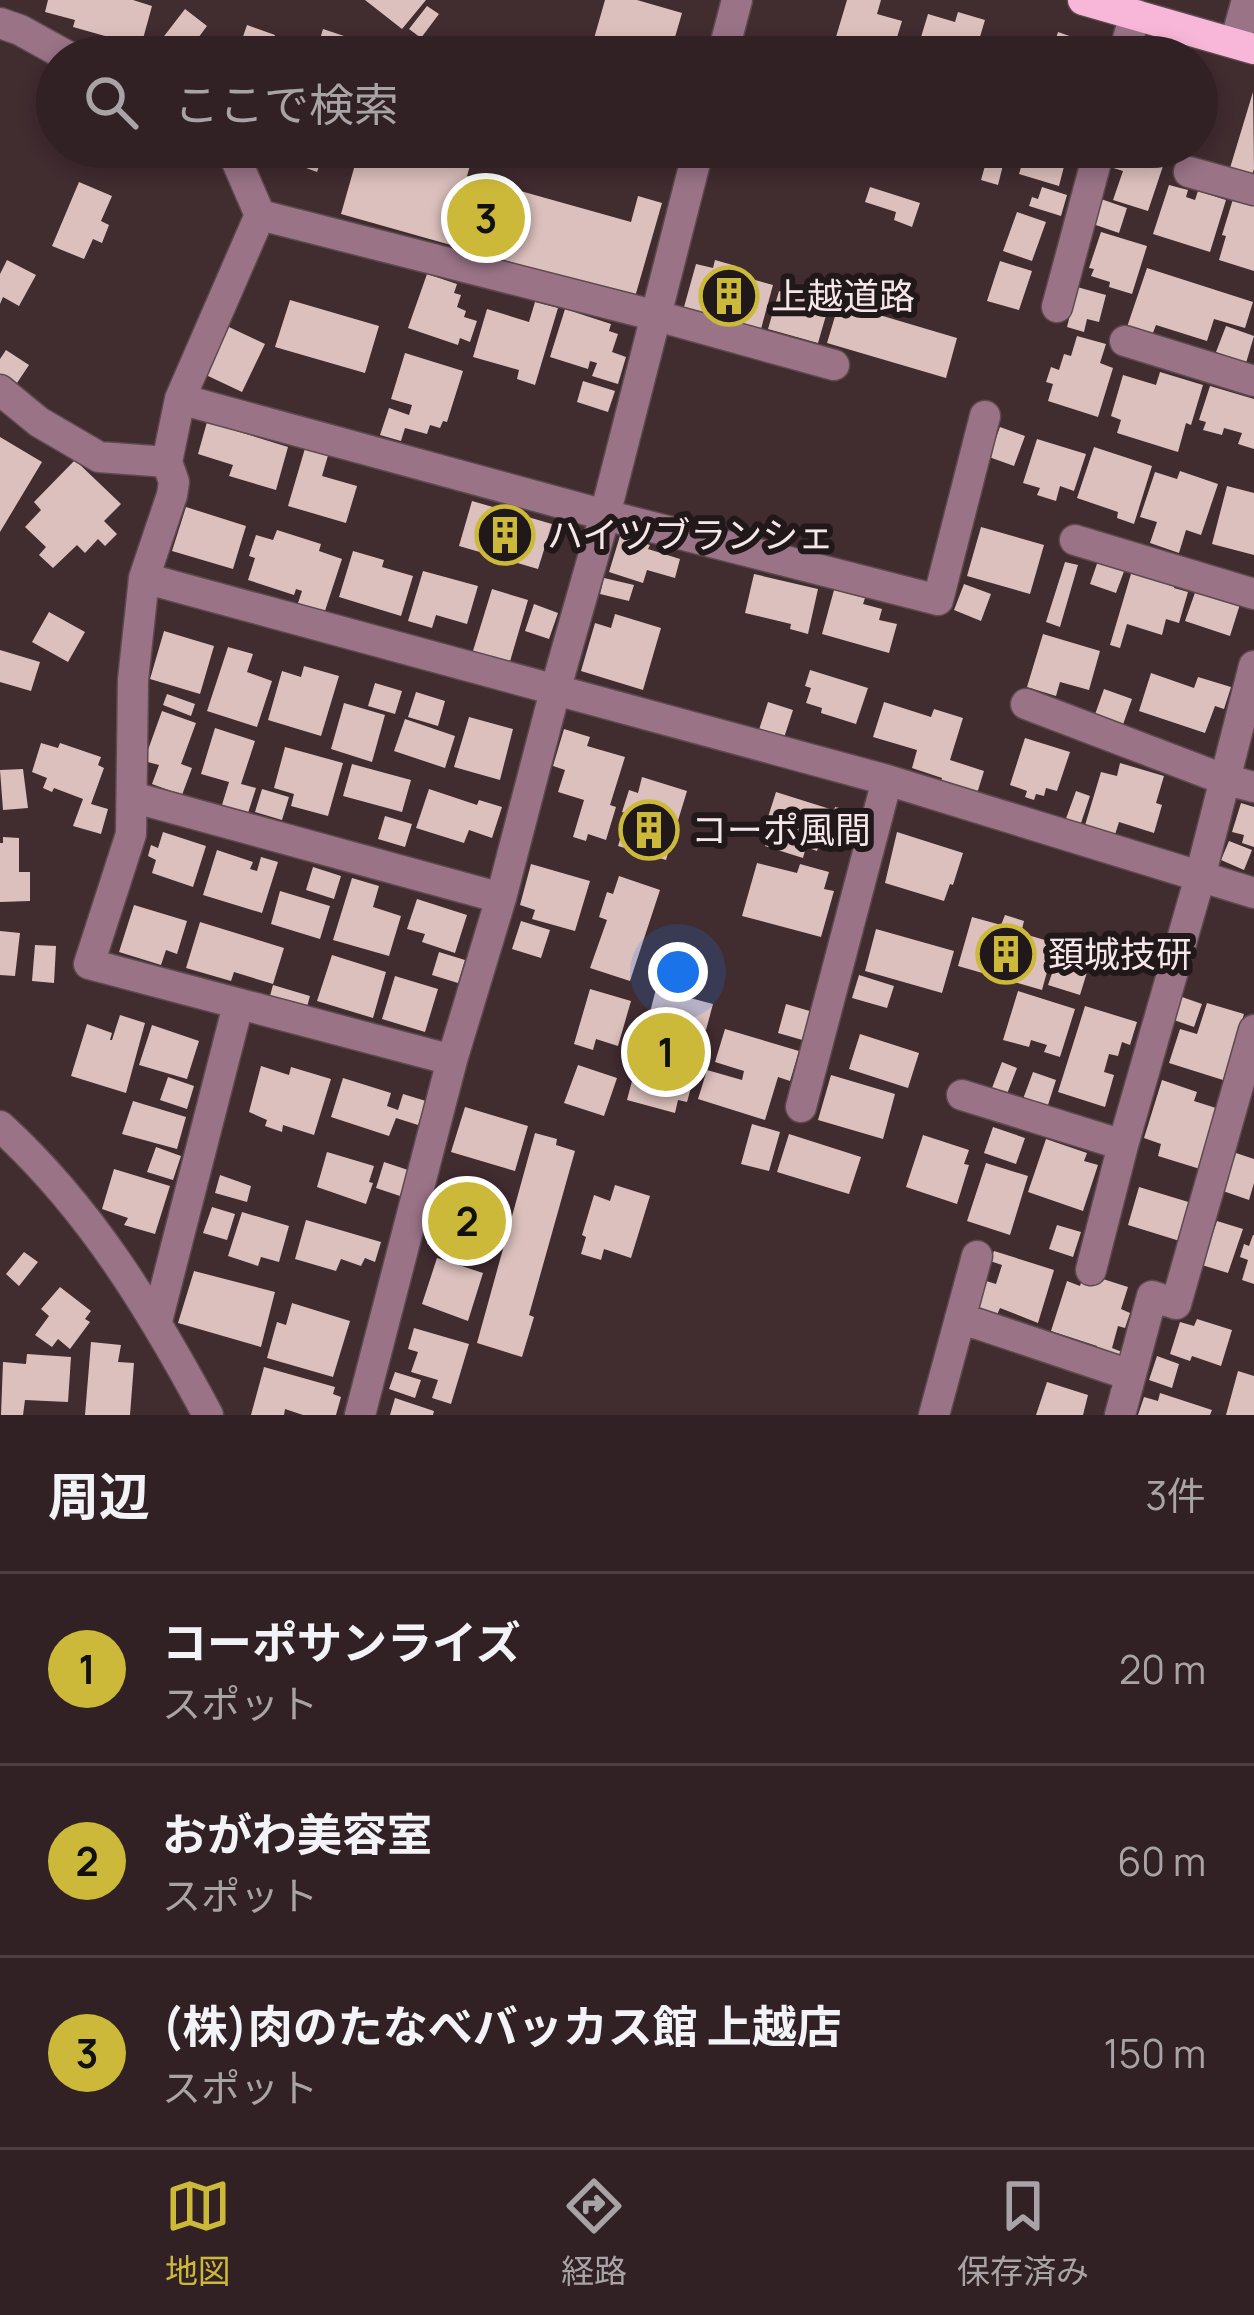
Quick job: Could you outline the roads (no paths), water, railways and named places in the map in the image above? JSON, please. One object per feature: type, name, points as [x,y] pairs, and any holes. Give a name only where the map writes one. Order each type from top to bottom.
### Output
[{"type":"main road","points":[[1083,0],[1211,36]]},
{"type":"street","points":[[727,36],[736,0]]},
{"type":"street","points":[[1245,46],[1247,0]]},
{"type":"street","points":[[1129,36],[1135,14]]},
{"type":"street","points":[[0,23],[36,39]]},
{"type":"street","points":[[240,168],[260,215],[180,399],[166,462],[174,482],[172,495],[144,578],[133,680],[131,834],[89,964],[452,1060]]},
{"type":"street","points":[[360,1415],[694,168]]},
{"type":"street","points":[[1057,308],[1094,168]]},
{"type":"street","points":[[1189,172],[1254,190]]},
{"type":"street","points":[[260,215],[834,365]]},
{"type":"street","points":[[1125,341],[1254,381]]},
{"type":"street","points":[[0,390],[39,422],[99,457],[166,462]]},
{"type":"street","points":[[180,399],[938,601],[985,416]]},
{"type":"street","points":[[1075,540],[1254,594]]},
{"type":"street","points":[[144,578],[887,780],[1254,893]]},
{"type":"street","points":[[1091,1270],[1254,665]]},
{"type":"street","points":[[1026,704],[1254,787]]},
{"type":"street","points":[[801,1107],[887,780]]},
{"type":"street","points":[[131,797],[501,898]]},
{"type":"street","points":[[157,1321],[238,1005]]},
{"type":"street","points":[[1120,1415],[1152,1297],[1176,1304],[1254,1030]]},
{"type":"street","points":[[962,1095],[1123,1145]]},
{"type":"street","points":[[0,1126],[82,1211],[157,1321],[208,1415]]},
{"type":"street","points":[[934,1415],[976,1256]]},
{"type":"street","points":[[960,1318],[1130,1376]]},
{"type":"place","name":"(株)肉のたなべバッカス館 上越店","points":[[486,218]]},
{"type":"place","name":"上越道路","points":[[729,296]]},
{"type":"place","name":"ハイツブランシェ","points":[[505,535]]},
{"type":"place","name":"コーポ風間","points":[[649,830]]},
{"type":"place","name":"頚城技研","points":[[1006,954]]},
{"type":"place","name":"コーポサンライズ","points":[[666,1052]]},
{"type":"place","name":"おがわ美容室","points":[[467,1221]]}]
